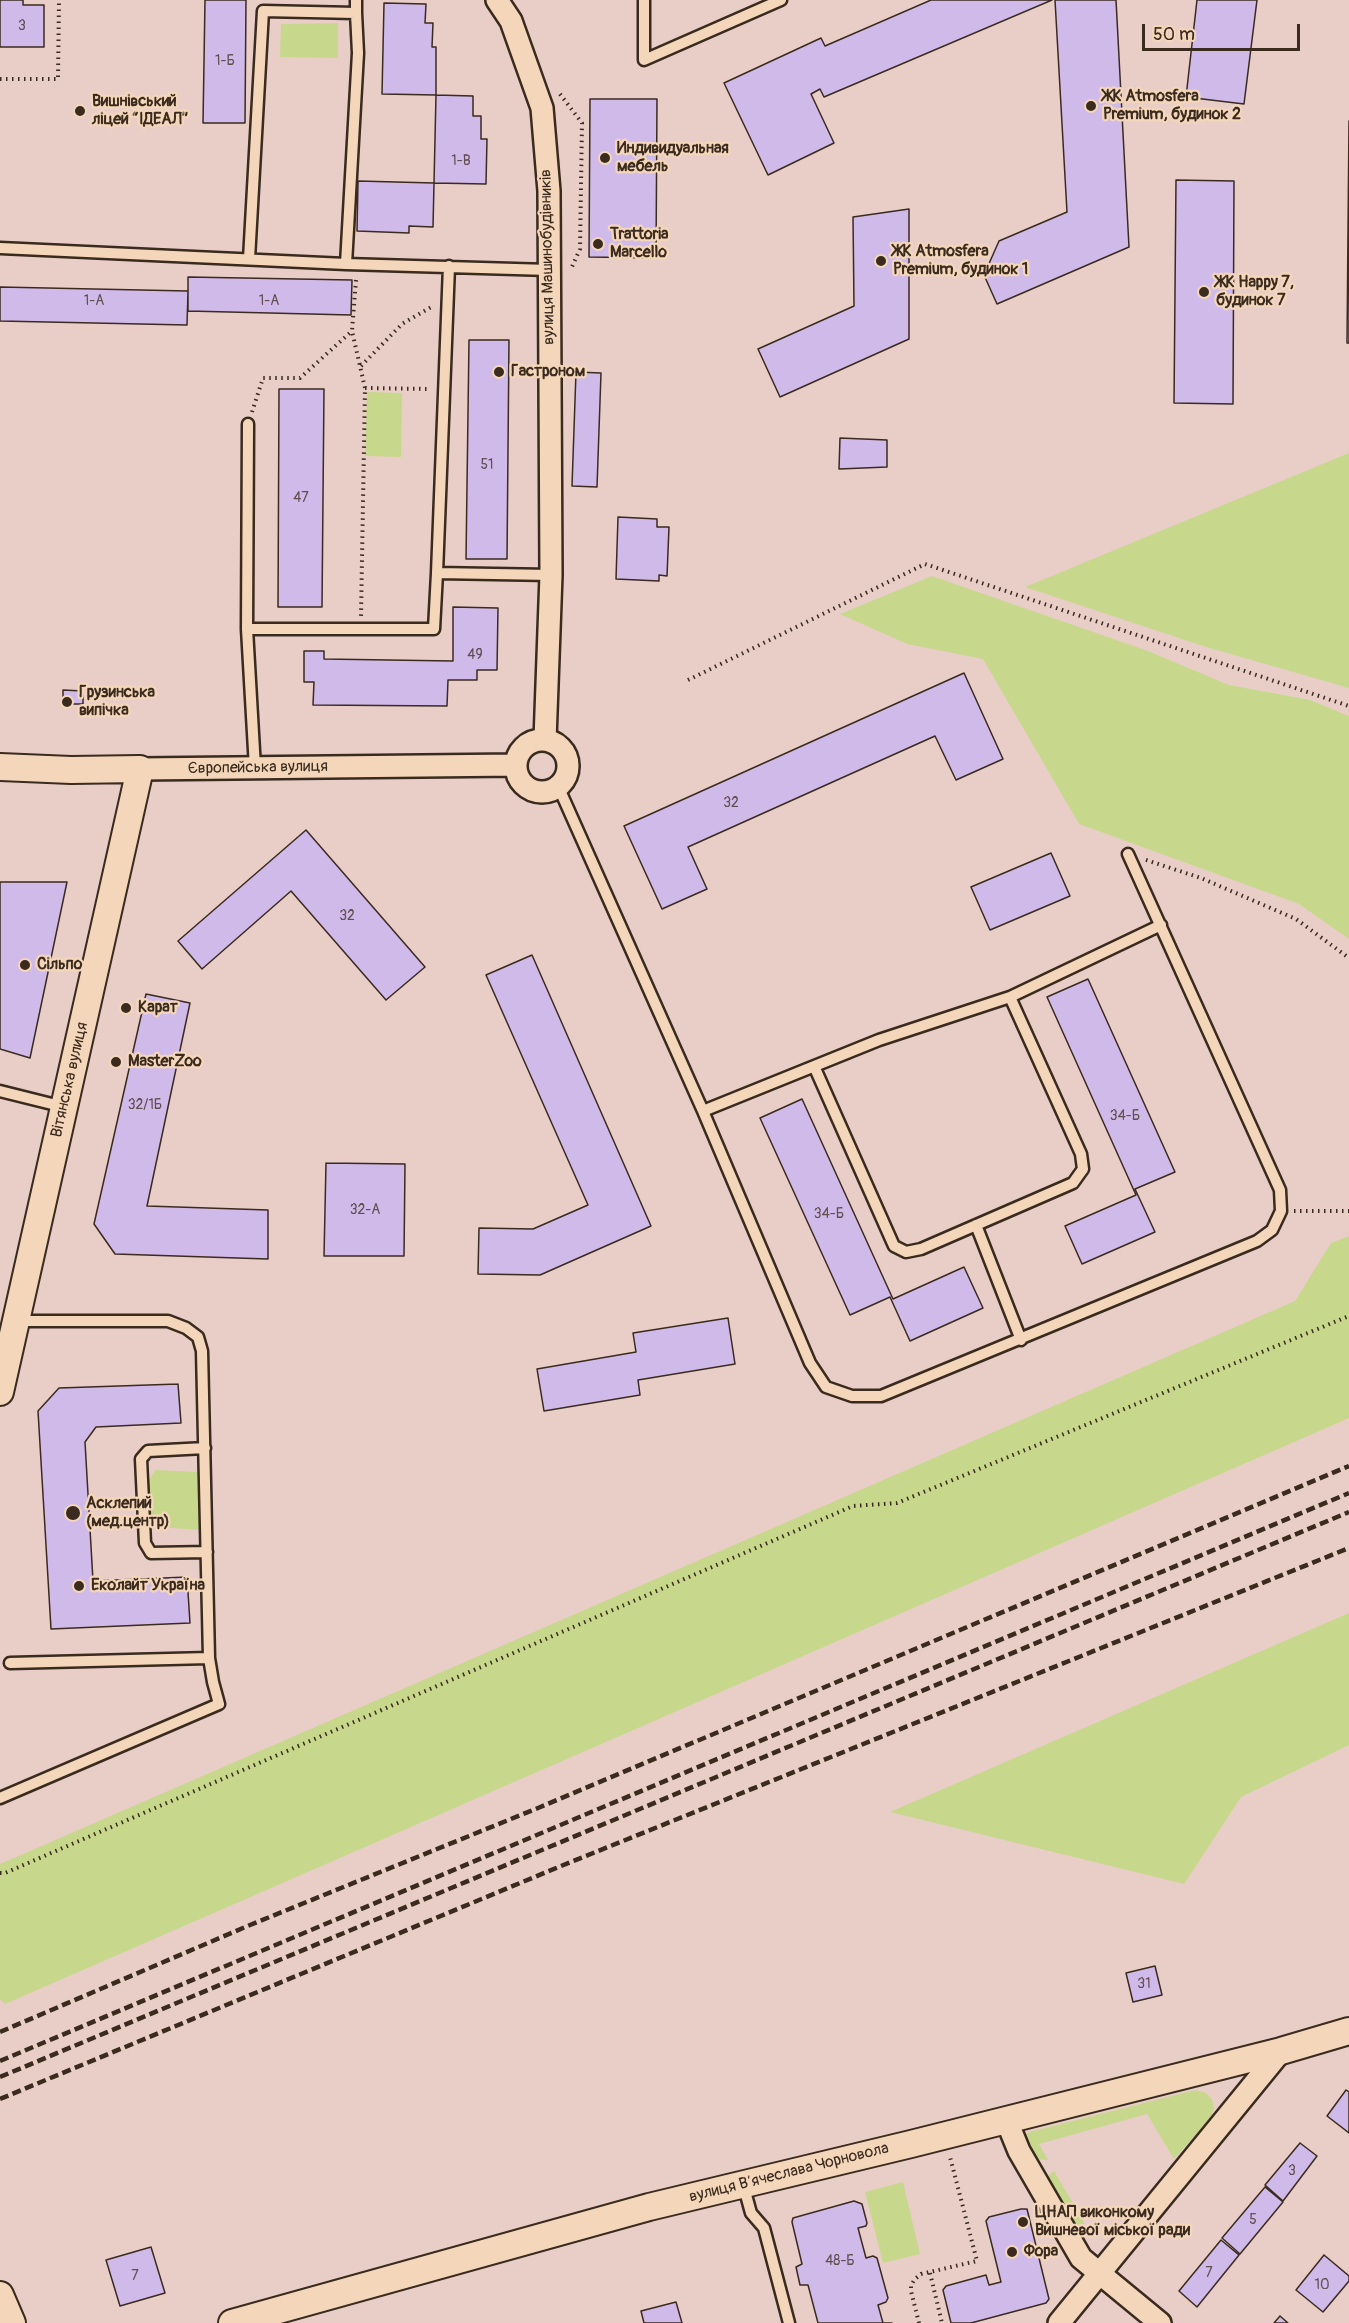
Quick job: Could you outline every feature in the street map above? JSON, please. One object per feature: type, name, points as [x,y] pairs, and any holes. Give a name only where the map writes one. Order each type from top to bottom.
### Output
[{"type":"street","name":"вулиця Машинобудівників","points":[[497,0],[511,21],[542,108],[549,191],[551,575],[545,740]]},
{"type":"street","points":[[537,740],[545,740],[560,748],[565,755],[567,771],[558,786],[551,790],[534,791],[520,781],[516,765],[522,749],[537,740]]},
{"type":"street","name":"Європейська вулиця","points":[[0,767],[71,770],[516,765]]},
{"type":"street","name":"Вітянська вулиця","points":[[0,1392],[140,769]]},
{"type":"street","name":"вулиця Вʼячеслава Чорновола","points":[[239,2322],[649,2207],[1281,2050],[1349,2031]]},
{"type":"street","points":[[1059,2323],[1281,2050]]},
{"type":"street","points":[[1006,2119],[1019,2151],[1081,2258],[1160,2323]]},
{"type":"street","points":[[0,2295],[12,2323]]},
{"type":"lane","points":[[346,264],[358,53],[356,0]]},
{"type":"lane","points":[[644,0],[644,60],[762,4],[781,0]]},
{"type":"lane","points":[[249,259],[263,11],[356,13]]},
{"type":"lane","points":[[0,248],[346,264],[549,270]]},
{"type":"lane","points":[[247,628],[434,628],[449,266]]},
{"type":"lane","points":[[248,424],[247,628],[255,768]]},
{"type":"lane","points":[[437,573],[551,575]]},
{"type":"lane","points":[[558,786],[703,1112],[810,1363],[826,1387],[852,1396],[881,1396],[1257,1241],[1272,1230],[1281,1211],[1280,1190],[1128,855]]},
{"type":"lane","points":[[703,1112],[879,1040],[1010,997],[1161,925]]},
{"type":"lane","points":[[814,1066],[894,1246],[906,1252],[921,1249],[1073,1184],[1083,1169],[1081,1154],[1010,997]]},
{"type":"lane","points":[[0,1091],[64,1107]]},
{"type":"lane","points":[[976,1225],[1021,1340]]},
{"type":"lane","points":[[0,1798],[219,1704],[209,1658],[202,1351],[198,1337],[186,1328],[168,1321],[16,1321]]},
{"type":"lane","points":[[205,1448],[148,1451],[141,1459],[145,1544],[151,1553],[207,1552]]},
{"type":"lane","points":[[10,1663],[209,1658]]},
{"type":"lane","points":[[743,2184],[751,2213],[764,2228],[789,2323]]},
{"type":"path","points":[[0,79],[58,79],[59,0]]},
{"type":"path","points":[[555,86],[582,123],[580,249],[570,270]]},
{"type":"path","points":[[358,264],[352,331],[365,388],[360,628]]},
{"type":"path","points":[[360,367],[402,324],[448,297]]},
{"type":"path","points":[[248,424],[263,378],[300,378],[352,331]]},
{"type":"path","points":[[365,388],[444,390]]},
{"type":"path","points":[[688,680],[925,564],[1349,706]]},
{"type":"path","points":[[1128,855],[1201,878],[1296,919],[1349,957]]},
{"type":"path","points":[[1281,1211],[1349,1211]]},
{"type":"path","points":[[0,1873],[5,1874],[853,1506],[897,1503],[1349,1316]]},
{"type":"path","points":[[919,2323],[911,2285],[921,2274],[976,2261],[948,2148]]},
{"type":"path","points":[[930,2273],[942,2323]]},
{"type":"green space","points":[[338,23],[338,58],[280,57],[281,24]]},
{"type":"green space","points":[[367,392],[402,393],[401,457],[365,456]]},
{"type":"green space","points":[[1349,453],[1349,688],[1206,647],[1025,587]]},
{"type":"green space","points":[[932,576],[1148,651],[1229,685],[1310,700],[1349,716],[1349,939],[1299,904],[1079,824],[983,659],[907,644],[840,614]]},
{"type":"green space","points":[[1349,1236],[1349,1418],[5,2004],[0,1999],[0,1864],[1295,1301],[1331,1243]]},
{"type":"green space","points":[[155,1470],[199,1472],[206,1481],[201,1530],[157,1527],[151,1518],[149,1481]]},
{"type":"green space","points":[[1349,1613],[1349,1745],[1241,1797],[1184,1884],[890,1812]]},
{"type":"green space","points":[[1195,2090],[1204,2092],[1212,2099],[1214,2108],[1210,2119],[1174,2159],[1147,2114],[1039,2144],[1048,2160],[1036,2159],[1026,2140],[1029,2132]]},
{"type":"green space","points":[[1054,2171],[1085,2224],[1072,2223],[1048,2180],[1049,2175]]},
{"type":"green space","points":[[903,2182],[920,2254],[883,2263],[865,2192]]},
{"type":"building","points":[[0,0],[23,0],[23,5],[44,5],[44,47],[0,47]]},
{"type":"building","points":[[205,0],[246,0],[245,123],[203,123]]},
{"type":"building","points":[[931,0],[1052,0],[824,97],[820,89],[811,94],[834,143],[768,175],[724,83],[821,38],[825,46]]},
{"type":"building","name":"ЖК Atmosfera Premium, будинок 2","points":[[1055,0],[1116,0],[1129,247],[997,304],[984,275],[999,241],[1067,212]]},
{"type":"building","points":[[1197,0],[1257,0],[1244,104],[1186,97]]},
{"type":"building","points":[[384,3],[426,4],[425,23],[433,23],[432,47],[436,47],[436,95],[382,94]]},
{"type":"building","points":[[436,95],[473,96],[473,116],[481,116],[481,139],[487,139],[486,184],[434,183]]},
{"type":"building","points":[[590,99],[657,99],[656,258],[589,257]]},
{"type":"building","points":[[1349,121],[1349,343],[1347,343]]},
{"type":"building","name":"ЖК Happy 7, будинок 7","points":[[1176,180],[1234,181],[1233,404],[1174,403]]},
{"type":"building","points":[[358,181],[434,183],[433,227],[409,226],[409,233],[357,231]]},
{"type":"building","name":"ЖК Atmosfera Premium, будинок 1","points":[[909,209],[909,339],[780,397],[758,349],[854,306],[853,217]]},
{"type":"building","points":[[188,277],[352,280],[351,315],[188,311]]},
{"type":"building","points":[[0,287],[188,291],[187,325],[0,321]]},
{"type":"building","points":[[469,340],[509,340],[507,559],[466,559]]},
{"type":"building","points":[[576,372],[601,373],[597,487],[572,486]]},
{"type":"building","points":[[279,389],[324,389],[322,607],[278,607]]},
{"type":"building","points":[[840,438],[887,440],[887,467],[839,469]]},
{"type":"building","points":[[618,517],[657,519],[657,527],[669,527],[667,576],[659,575],[659,581],[616,579]]},
{"type":"building","points":[[453,607],[498,608],[497,670],[477,670],[477,680],[448,680],[447,706],[313,705],[314,682],[304,682],[304,651],[324,651],[324,659],[453,661]]},
{"type":"building","points":[[964,673],[1003,759],[956,780],[935,736],[688,847],[707,889],[662,909],[624,826]]},
{"type":"building","points":[[63,690],[83,691],[83,704],[63,704]]},
{"type":"building","points":[[306,830],[425,967],[386,1000],[291,891],[202,969],[178,941]]},
{"type":"building","points":[[1051,853],[1070,896],[990,930],[971,887]]},
{"type":"building","name":"Сільпо","points":[[0,882],[67,882],[30,1058],[0,1049]]},
{"type":"building","points":[[532,955],[651,1226],[540,1275],[478,1274],[479,1228],[533,1229],[588,1205],[486,975]]},
{"type":"building","points":[[1088,979],[1175,1172],[1135,1189],[1155,1232],[1082,1264],[1065,1226],[1136,1195],[1047,997]]},
{"type":"building","points":[[146,994],[190,1003],[147,1206],[268,1210],[268,1259],[115,1254],[94,1224]]},
{"type":"building","points":[[802,1099],[893,1299],[964,1267],[983,1308],[910,1341],[890,1297],[850,1315],[760,1118]]},
{"type":"building","points":[[326,1163],[405,1164],[404,1256],[324,1256]]},
{"type":"building","points":[[728,1318],[735,1364],[638,1380],[640,1395],[544,1411],[537,1369],[636,1352],[633,1333]]},
{"type":"building","points":[[178,1384],[181,1423],[96,1427],[85,1442],[93,1581],[187,1577],[190,1623],[51,1629],[38,1411],[59,1388]]},
{"type":"building","points":[[1155,1966],[1162,1995],[1133,2002],[1126,1973]]},
{"type":"building","points":[[1346,2090],[1349,2092],[1349,2133],[1327,2116]]},
{"type":"building","points":[[1300,2143],[1317,2156],[1283,2201],[1265,2185]]},
{"type":"building","points":[[1265,2187],[1283,2202],[1240,2254],[1222,2238]]},
{"type":"building","points":[[854,2201],[862,2204],[867,2223],[866,2226],[858,2228],[866,2258],[873,2256],[877,2258],[888,2298],[886,2302],[878,2305],[883,2323],[818,2323],[808,2285],[800,2285],[796,2267],[802,2264],[793,2218]]},
{"type":"building","points":[[1027,2209],[1049,2299],[1046,2303],[971,2323],[951,2323],[943,2290],[946,2286],[986,2275],[989,2285],[1001,2282],[986,2221],[989,2217]]},
{"type":"building","points":[[1221,2240],[1239,2255],[1197,2307],[1179,2291]]},
{"type":"building","points":[[151,2247],[165,2293],[120,2306],[106,2260]]},
{"type":"building","points":[[1324,2255],[1349,2276],[1349,2281],[1323,2312],[1296,2290]]},
{"type":"building","points":[[676,2302],[682,2323],[644,2323],[641,2311]]},
{"type":"building","points":[[1280,2316],[1288,2323],[1274,2323]]},
{"type":"railway","points":[[0,2032],[250,1925],[538,1808],[1349,1466]]},
{"type":"railway","points":[[0,2061],[1349,1493]]},
{"type":"railway","points":[[0,2077],[1349,1512]]},
{"type":"railway","points":[[0,2099],[561,1866],[1349,1548]]},
{"type":"place","name":"ЖК Atmosfera Premium, будинок 2","points":[[1091,106]]},
{"type":"place","name":"Вишнівський ліцей “ІДЕАЛ”","points":[[80,111]]},
{"type":"place","name":"Индивидуальная мебель","points":[[605,158]]},
{"type":"place","name":"Trattoria Marcello","points":[[598,244]]},
{"type":"place","name":"ЖК Atmosfera Premium, будинок 1","points":[[881,261]]},
{"type":"place","name":"ЖК Happy 7, будинок 7","points":[[1204,292]]},
{"type":"place","name":"Гастроном","points":[[499,372]]},
{"type":"place","name":"Грузинська випічка","points":[[67,702]]},
{"type":"place","name":"Сільпо","points":[[25,965]]},
{"type":"place","name":"Карат","points":[[126,1008]]},
{"type":"place","name":"MasterZoo","points":[[116,1062]]},
{"type":"place","name":"Асклепий (мед.центр)","points":[[73,1513]]},
{"type":"place","name":"Еколайт Україна","points":[[79,1586]]},
{"type":"place","name":"ЦНАП виконкому Вишневої міської ради","points":[[1023,2222]]},
{"type":"place","name":"Фора","points":[[1012,2252]]}]
